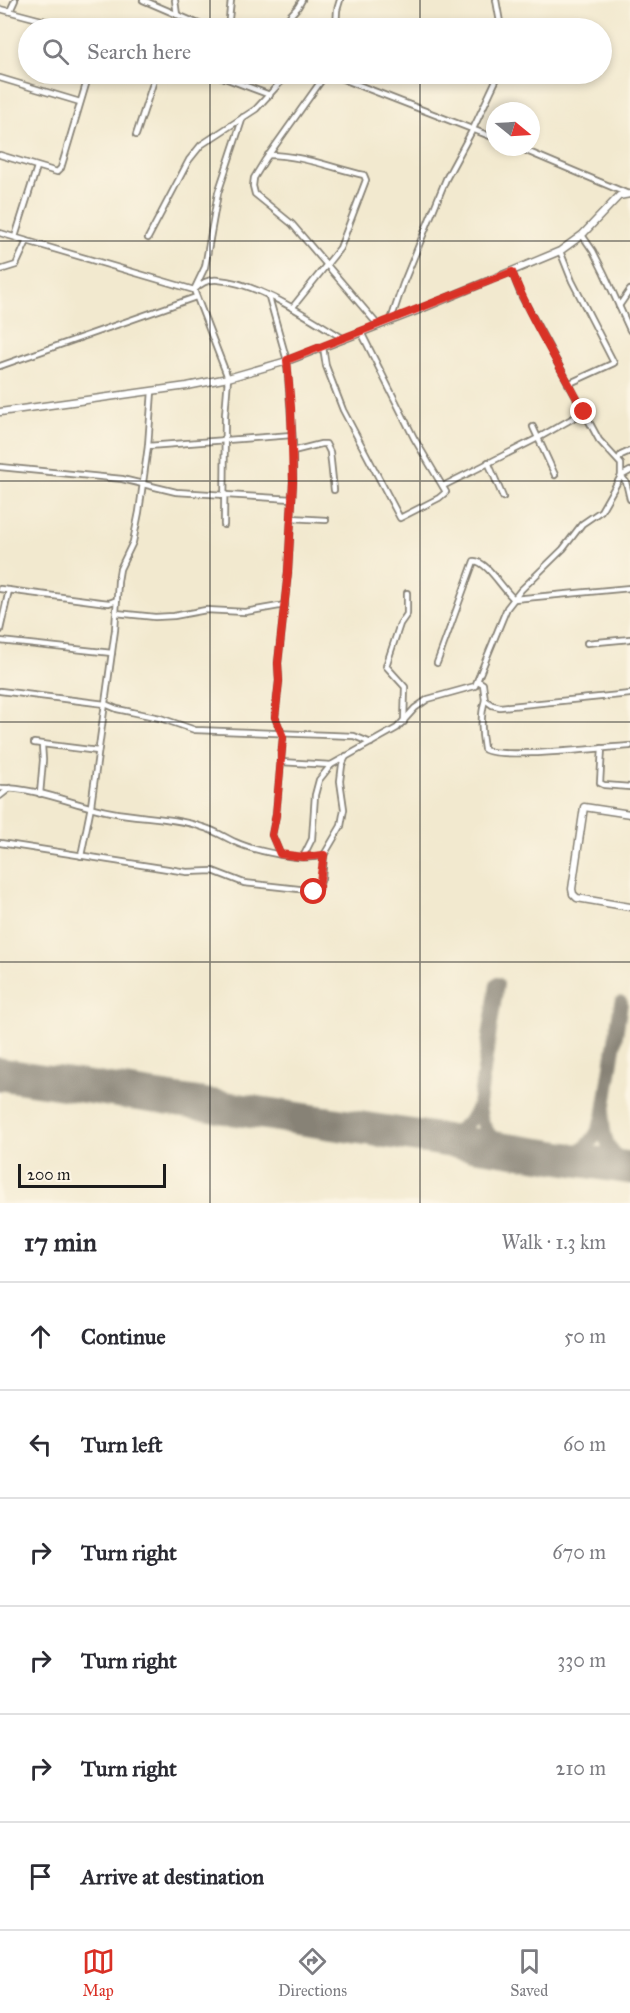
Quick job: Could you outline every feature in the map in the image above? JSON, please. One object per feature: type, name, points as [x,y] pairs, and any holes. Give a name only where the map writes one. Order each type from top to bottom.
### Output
[{"type":"main road","points":[[1,413],[228,378],[287,360],[560,251],[582,235],[613,202],[628,194]]},
{"type":"main road","points":[[630,814],[584,807],[573,894],[578,898],[630,907]]},
{"type":"street","points":[[10,11],[15,0]]},
{"type":"street","points":[[143,0],[184,18]]},
{"type":"street","points":[[175,0],[177,15]]},
{"type":"street","points":[[229,18],[231,0]]},
{"type":"street","points":[[288,18],[302,0]]},
{"type":"street","points":[[337,18],[340,0]]},
{"type":"street","points":[[496,0],[499,18]]},
{"type":"street","points":[[0,9],[36,18]]},
{"type":"street","points":[[0,78],[18,83]]},
{"type":"street","points":[[20,84],[80,102]]},
{"type":"street","points":[[0,155],[57,172],[86,84]]},
{"type":"street","points":[[136,135],[153,84]]},
{"type":"street","points":[[241,84],[270,95]]},
{"type":"street","points":[[148,238],[189,160],[201,145],[256,108],[279,84]]},
{"type":"street","points":[[323,84],[268,155],[254,178],[253,186],[255,194],[292,224],[378,325]]},
{"type":"street","points":[[357,84],[486,134]]},
{"type":"street","points":[[391,320],[403,284],[446,179],[473,129],[493,84]]},
{"type":"street","points":[[224,525],[228,378],[194,290],[205,267],[218,193],[243,117]]},
{"type":"street","points":[[268,155],[291,157],[364,175],[366,180],[360,202],[340,248],[292,308]]},
{"type":"street","points":[[538,156],[628,194]]},
{"type":"street","points":[[15,237],[37,167]]},
{"type":"street","points":[[0,233],[194,290]]},
{"type":"street","points":[[582,235],[593,251],[630,330]]},
{"type":"street","points":[[0,270],[16,265],[27,241]]},
{"type":"street","points":[[560,251],[572,281],[614,363],[568,384]]},
{"type":"street","points":[[512,272],[521,295],[598,440],[621,464],[621,476],[626,482],[630,499]]},
{"type":"street","points":[[194,290],[201,284],[218,280],[247,286],[292,308],[344,339]]},
{"type":"street","points":[[619,306],[630,290]]},
{"type":"street","points":[[0,366],[196,297]]},
{"type":"street","points":[[269,297],[287,360],[293,451],[285,605],[275,710],[281,733],[281,762],[272,835],[280,854]]},
{"type":"street","points":[[323,347],[326,366],[340,402],[400,519],[446,492],[414,438],[361,332]]},
{"type":"street","points":[[81,856],[91,806],[112,653],[120,569],[133,542],[143,483],[152,391]]},
{"type":"street","points":[[443,486],[584,412]]},
{"type":"street","points":[[533,427],[555,475]]},
{"type":"street","points":[[148,446],[292,435]]},
{"type":"street","points":[[293,451],[326,444],[330,452],[334,490]]},
{"type":"street","points":[[618,460],[621,455],[630,451]]},
{"type":"street","points":[[488,462],[503,497]]},
{"type":"street","points":[[0,467],[89,475],[143,483],[176,492],[292,499]]},
{"type":"street","points":[[303,857],[312,839],[315,795],[319,780],[331,765],[397,728],[415,708],[428,699],[472,688],[478,681],[501,620],[514,599],[563,549],[582,524],[600,511],[621,476],[630,471]]},
{"type":"street","points":[[291,518],[326,520]]},
{"type":"street","points":[[437,663],[474,561],[479,561],[485,566],[514,599],[630,588]]},
{"type":"street","points":[[0,589],[109,603],[117,600]]},
{"type":"street","points":[[0,630],[9,590]]},
{"type":"street","points":[[404,722],[405,687],[386,666],[400,624],[406,614],[407,593]]},
{"type":"street","points":[[116,613],[155,617],[206,610],[245,612],[285,605]]},
{"type":"street","points":[[587,643],[630,639]]},
{"type":"street","points":[[0,641],[112,653]]},
{"type":"street","points":[[478,681],[483,684],[485,700],[481,734],[484,749],[487,752],[528,754],[630,746]]},
{"type":"street","points":[[0,691],[105,704],[117,709],[160,718],[195,730],[354,736],[371,742]]},
{"type":"street","points":[[485,700],[500,707],[630,694]]},
{"type":"street","points":[[34,744],[98,751]]},
{"type":"street","points":[[40,794],[42,745]]},
{"type":"street","points":[[602,748],[600,783],[630,787]]},
{"type":"street","points":[[0,843],[187,872],[213,871],[244,884],[314,892],[319,887],[324,855],[341,826],[344,809],[340,781],[346,756]]},
{"type":"street","points":[[281,762],[331,765]]},
{"type":"street","points":[[0,788],[40,794],[114,813],[202,827],[250,848],[303,857],[324,855]]},
{"type":"street","points":[[0,796],[10,788]]},
{"type":"taxiway","points":[[429,1138],[446,1135],[460,1129],[471,1119],[479,1104],[497,984]]},
{"type":"taxiway","points":[[621,1003],[603,1126],[606,1140],[613,1152],[630,1166]]},
{"type":"taxiway","points":[[479,1104],[481,1118],[487,1131],[491,1137],[508,1149]]},
{"type":"taxiway","points":[[564,1158],[583,1149],[596,1133],[602,1120]]},
{"type":"runway","points":[[0,1074],[630,1168]]},
{"type":"route","points":[[314,892],[317,891],[322,878],[324,855],[303,857],[280,854],[272,835],[283,737],[275,717],[279,681],[278,663],[288,572],[293,482],[287,360],[512,272],[521,295],[560,371],[584,412]]}]
